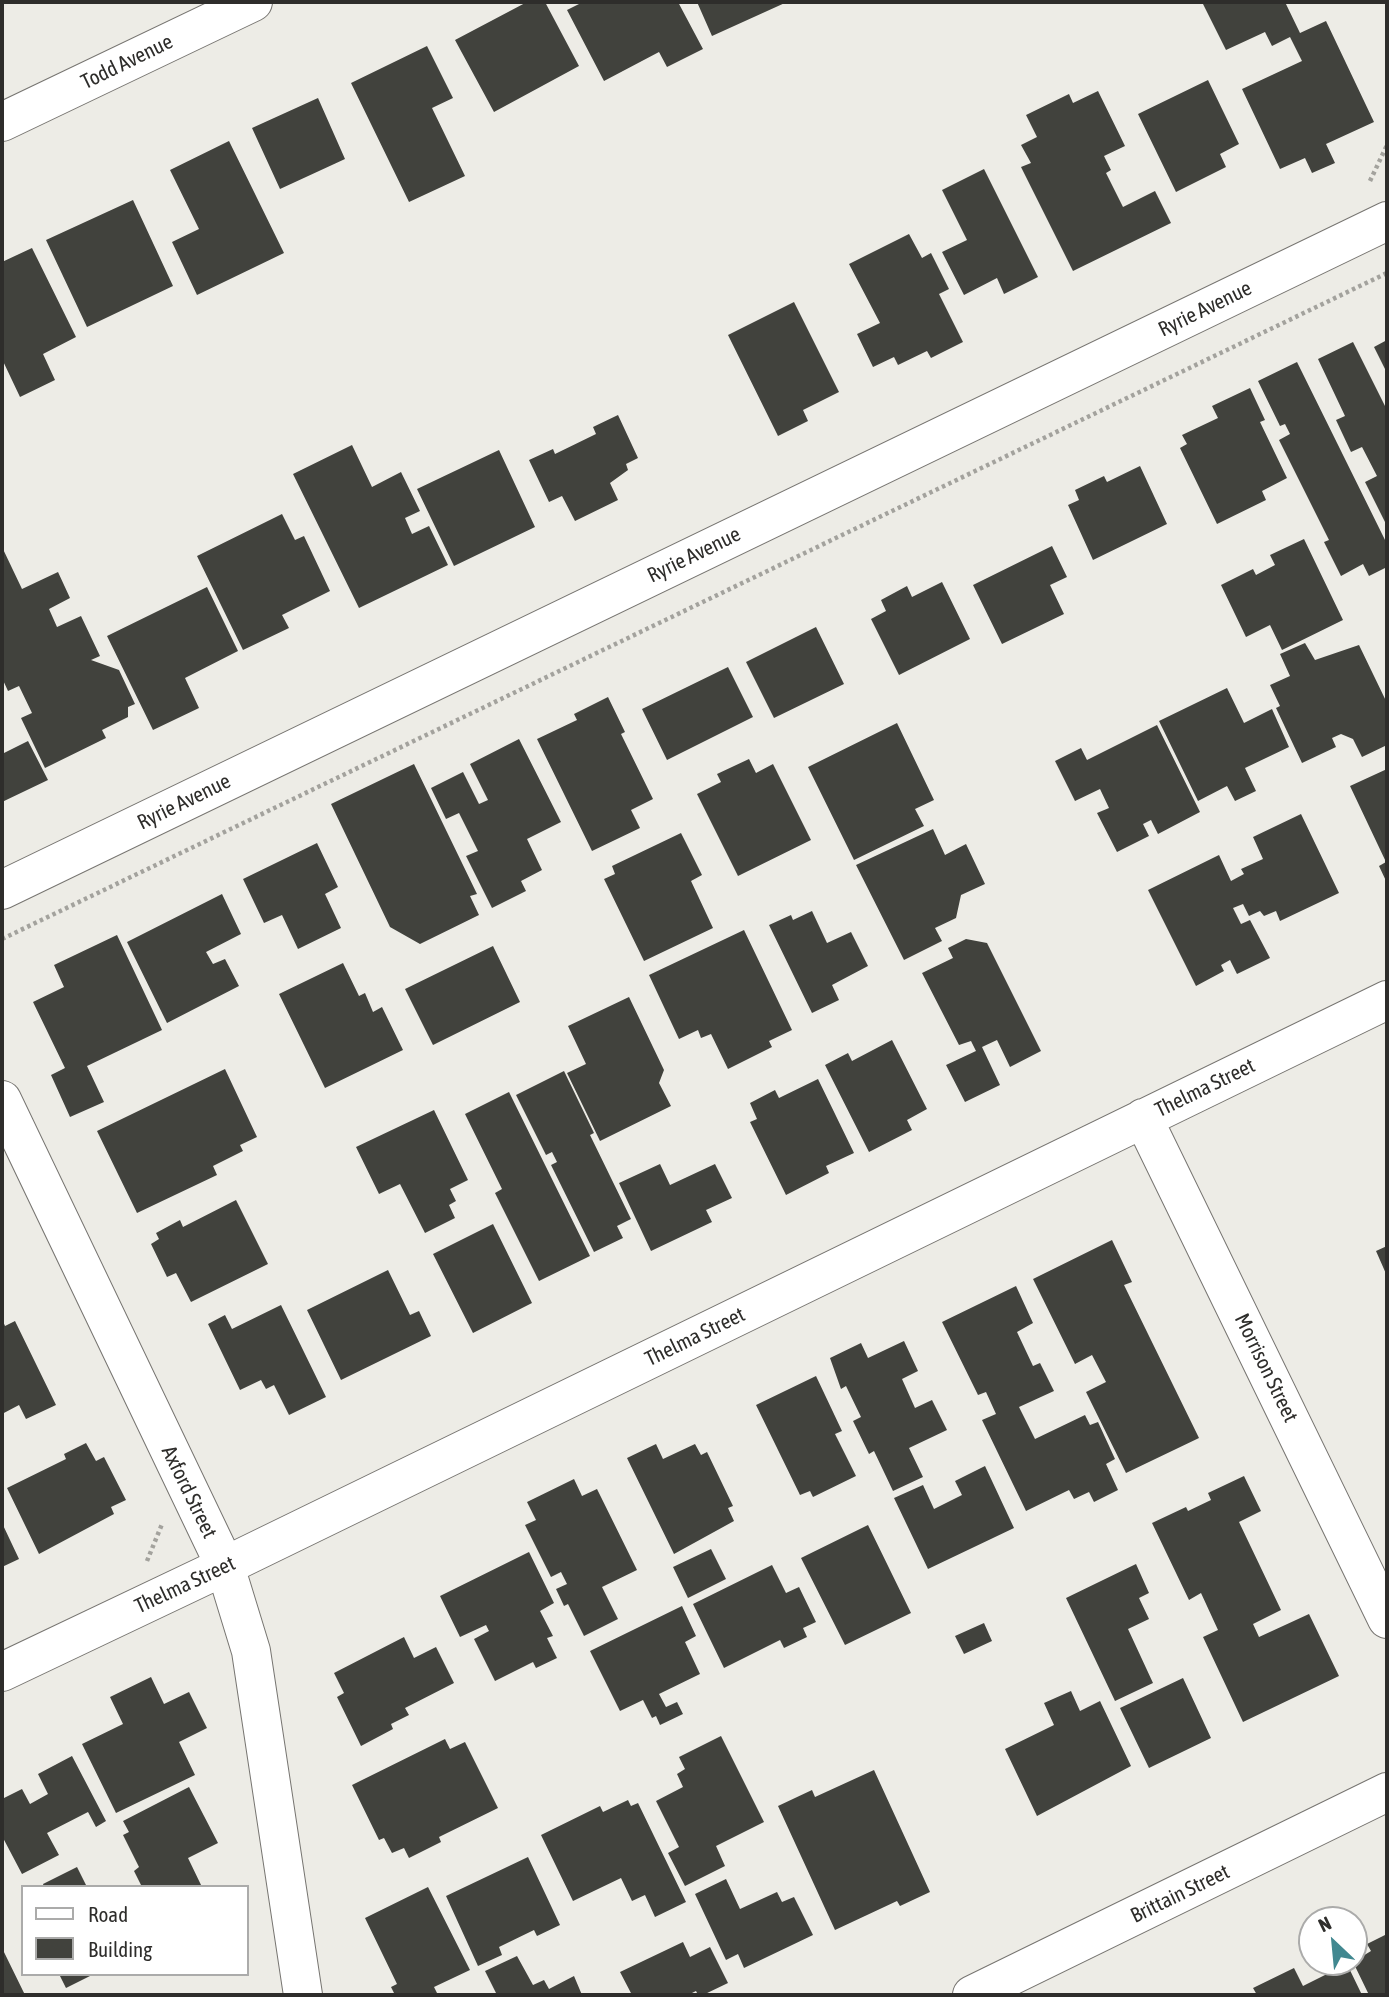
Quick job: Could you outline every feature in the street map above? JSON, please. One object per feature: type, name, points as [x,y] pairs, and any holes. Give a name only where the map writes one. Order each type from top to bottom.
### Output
[{"type":"street","name":"Todd Avenue","points":[[2,122],[253,2]]},
{"type":"street","name":"Ryrie Avenue","points":[[2,890],[1387,221]]},
{"type":"street","name":"Thelma Street","points":[[2,1672],[1387,1000]]},
{"type":"street","name":"Axford Street","points":[[2,1100],[225,1566],[251,1651],[303,1995]]},
{"type":"street","name":"Morrison Street","points":[[1143,1118],[1387,1619]]},
{"type":"street","name":"Brittain Street","points":[[972,1995],[1387,1792]]},
{"type":"path","points":[[1370,181],[1387,145]]},
{"type":"path","points":[[2,939],[1387,273]]},
{"type":"building","points":[[527,2],[545,2],[579,66],[494,112],[455,40]]},
{"type":"building","points":[[583,2],[678,2],[703,49],[667,67],[659,52],[604,81],[567,10]]},
{"type":"building","points":[[697,2],[787,2],[712,36]]},
{"type":"building","points":[[1202,2],[1285,2],[1300,33],[1326,21],[1374,122],[1326,144],[1335,163],[1312,173],[1305,158],[1280,169],[1242,89],[1302,61],[1290,37],[1272,46],[1265,32],[1226,50]]},
{"type":"building","points":[[427,46],[453,98],[432,108],[465,176],[409,202],[351,83]]},
{"type":"building","points":[[1208,80],[1239,144],[1220,154],[1226,167],[1176,192],[1138,114]]},
{"type":"building","points":[[1098,91],[1125,146],[1104,156],[1111,170],[1106,173],[1123,207],[1155,191],[1171,223],[1073,271],[1021,167],[1031,163],[1021,145],[1037,137],[1026,115],[1069,94],[1073,103]]},
{"type":"building","points":[[318,98],[345,159],[280,189],[252,128]]},
{"type":"building","points":[[229,141],[284,253],[197,295],[172,242],[199,229],[170,170]]},
{"type":"building","points":[[984,169],[1038,277],[1004,294],[997,278],[964,295],[942,252],[967,240],[942,190]]},
{"type":"building","points":[[133,200],[173,286],[87,327],[46,240]]},
{"type":"building","points":[[909,234],[922,258],[931,253],[949,289],[939,294],[963,342],[931,358],[927,351],[898,365],[894,357],[873,367],[857,334],[880,323],[849,264]]},
{"type":"building","points":[[32,248],[76,337],[43,354],[55,380],[20,397],[2,359],[2,262]]},
{"type":"building","points":[[794,302],[839,392],[803,410],[808,421],[778,436],[728,335]]},
{"type":"building","points":[[1387,340],[1387,373],[1374,347]]},
{"type":"building","points":[[1353,342],[1387,410],[1387,526],[1365,482],[1377,476],[1362,447],[1351,452],[1336,420],[1345,416],[1318,359]]},
{"type":"building","points":[[1297,362],[1387,544],[1387,567],[1369,576],[1363,564],[1341,576],[1324,542],[1329,540],[1279,440],[1290,434],[1285,424],[1280,426],[1258,381]]},
{"type":"building","points":[[1250,388],[1265,420],[1260,422],[1287,478],[1262,491],[1266,500],[1217,524],[1180,448],[1187,444],[1182,435],[1218,418],[1212,406]]},
{"type":"building","points":[[618,415],[638,458],[626,464],[628,470],[610,483],[618,500],[575,521],[562,496],[549,502],[529,460],[553,449],[555,454],[596,434],[593,427]]},
{"type":"building","points":[[352,445],[372,487],[401,472],[420,511],[405,518],[412,534],[429,526],[448,565],[359,608],[293,474]]},
{"type":"building","points":[[499,450],[535,527],[454,566],[417,489]]},
{"type":"building","points":[[1140,466],[1167,524],[1093,560],[1068,505],[1079,500],[1075,490],[1104,476],[1107,482]]},
{"type":"building","points":[[282,514],[295,540],[304,536],[330,591],[282,615],[289,628],[243,650],[197,556]]},
{"type":"building","points":[[1304,539],[1343,620],[1282,650],[1270,625],[1246,637],[1221,585],[1253,569],[1256,575],[1275,565],[1270,555]]},
{"type":"building","points":[[1052,546],[1067,577],[1050,585],[1064,614],[1002,644],[973,585]]},
{"type":"building","points":[[2,547],[22,589],[58,572],[70,598],[49,609],[57,627],[81,616],[100,656],[91,660],[119,670],[135,704],[128,707],[128,717],[102,730],[106,738],[45,768],[21,718],[32,713],[19,686],[8,691],[2,678]]},
{"type":"building","points":[[942,582],[970,639],[899,675],[871,619],[886,611],[881,600],[907,586],[912,597]]},
{"type":"building","points":[[207,587],[238,651],[185,678],[199,708],[153,730],[107,636]]},
{"type":"building","points":[[816,627],[844,684],[774,718],[746,662]]},
{"type":"building","points":[[1305,643],[1315,660],[1359,645],[1387,703],[1387,745],[1362,757],[1353,739],[1341,734],[1332,738],[1336,747],[1302,763],[1276,708],[1280,706],[1270,685],[1290,676],[1280,654]]},
{"type":"building","points":[[728,667],[753,717],[667,760],[642,709]]},
{"type":"building","points":[[1227,688],[1244,723],[1272,709],[1289,747],[1245,768],[1256,791],[1235,801],[1227,786],[1198,801],[1159,721]]},
{"type":"building","points":[[608,697],[625,732],[621,734],[653,799],[631,810],[640,828],[592,851],[537,739],[577,720],[574,714]]},
{"type":"building","points":[[897,723],[934,800],[915,809],[924,826],[854,860],[808,767]]},
{"type":"building","points":[[1157,725],[1200,812],[1158,834],[1151,820],[1143,824],[1149,836],[1117,852],[1097,813],[1109,808],[1100,789],[1075,801],[1055,761],[1081,748],[1087,760]]},
{"type":"building","points":[[519,739],[561,822],[527,839],[542,870],[521,881],[526,891],[492,908],[466,856],[478,851],[459,813],[446,819],[431,788],[463,772],[479,804],[488,800],[470,764]]},
{"type":"building","points":[[28,741],[48,780],[2,802],[2,754]]},
{"type":"building","points":[[749,759],[756,773],[773,764],[811,840],[738,876],[697,794],[721,782],[717,774]]},
{"type":"building","points":[[414,764],[477,894],[470,896],[479,915],[420,944],[390,927],[331,804]]},
{"type":"building","points":[[1387,769],[1387,883],[1379,866],[1386,862],[1350,786]]},
{"type":"building","points":[[1301,814],[1339,893],[1280,921],[1276,911],[1264,916],[1260,911],[1249,916],[1243,904],[1233,908],[1241,924],[1250,920],[1270,958],[1237,974],[1230,960],[1221,965],[1224,971],[1196,986],[1148,890],[1219,855],[1231,881],[1244,874],[1241,869],[1263,859],[1253,837]]},
{"type":"building","points":[[933,829],[945,855],[966,844],[985,884],[961,895],[956,918],[935,928],[942,941],[904,960],[856,865]]},
{"type":"building","points":[[681,833],[702,875],[691,881],[713,928],[644,961],[604,879],[615,874],[612,866]]},
{"type":"building","points":[[317,843],[338,887],[325,894],[341,928],[298,949],[282,915],[264,923],[243,879]]},
{"type":"building","points":[[222,894],[241,934],[206,952],[213,964],[225,959],[239,986],[167,1023],[127,942]]},
{"type":"building","points":[[812,911],[827,943],[851,932],[868,966],[832,985],[839,1000],[812,1013],[769,925],[791,915],[793,920]]},
{"type":"building","points":[[744,930],[792,1030],[769,1041],[772,1047],[728,1069],[711,1034],[701,1038],[698,1030],[679,1039],[649,975]]},
{"type":"building","points":[[117,935],[162,1030],[87,1066],[104,1102],[70,1117],[51,1075],[65,1068],[33,1002],[64,987],[54,965]]},
{"type":"building","points":[[966,939],[987,943],[1041,1051],[1010,1067],[997,1040],[982,1047],[1000,1085],[965,1102],[946,1065],[976,1051],[971,1041],[959,1045],[922,973],[953,958],[948,948]]},
{"type":"building","points":[[493,946],[520,1002],[433,1045],[405,989]]},
{"type":"building","points":[[343,963],[359,996],[365,993],[373,1012],[382,1007],[403,1050],[325,1088],[279,994]]},
{"type":"building","points":[[629,997],[664,1070],[659,1083],[671,1106],[600,1141],[567,1073],[586,1064],[568,1026]]},
{"type":"building","points":[[892,1040],[927,1109],[907,1120],[912,1130],[869,1152],[825,1065],[848,1053],[852,1061]]},
{"type":"building","points":[[225,1069],[257,1137],[240,1145],[243,1151],[213,1166],[217,1175],[137,1213],[97,1131]]},
{"type":"building","points":[[564,1071],[594,1133],[590,1135],[631,1219],[617,1226],[623,1238],[594,1252],[551,1165],[557,1162],[552,1152],[546,1155],[516,1095]]},
{"type":"building","points":[[818,1079],[854,1153],[826,1166],[829,1173],[786,1195],[750,1122],[757,1119],[750,1103],[775,1090],[779,1098]]},
{"type":"building","points":[[509,1092],[590,1256],[539,1281],[495,1193],[502,1189],[465,1114]]},
{"type":"building","points":[[434,1110],[468,1180],[450,1189],[456,1201],[449,1205],[455,1218],[425,1233],[400,1184],[379,1194],[356,1147]]},
{"type":"building","points":[[660,1164],[670,1185],[715,1164],[732,1198],[706,1210],[712,1222],[651,1251],[619,1183]]},
{"type":"building","points":[[236,1200],[268,1264],[191,1302],[176,1273],[167,1277],[151,1244],[159,1239],[156,1233],[180,1220],[183,1227]]},
{"type":"building","points":[[493,1224],[532,1303],[473,1333],[433,1254]]},
{"type":"building","points":[[1112,1240],[1132,1282],[1124,1285],[1199,1438],[1126,1473],[1086,1392],[1106,1382],[1092,1355],[1075,1364],[1033,1279]]},
{"type":"building","points":[[1387,1246],[1387,1276],[1376,1251]]},
{"type":"building","points":[[388,1270],[410,1315],[419,1311],[431,1336],[341,1380],[307,1310]]},
{"type":"building","points":[[1016,1286],[1033,1323],[1017,1332],[1033,1366],[1040,1363],[1054,1391],[1019,1407],[1035,1439],[1085,1415],[1090,1425],[1098,1422],[1115,1459],[1106,1464],[1118,1490],[1094,1502],[1089,1492],[1074,1499],[1069,1490],[1026,1511],[982,1420],[996,1414],[986,1392],[978,1395],[942,1322]]},
{"type":"building","points":[[281,1305],[326,1397],[289,1415],[274,1385],[266,1389],[261,1380],[240,1390],[208,1324],[225,1315],[232,1329]]},
{"type":"building","points":[[2,1319],[5,1326],[15,1321],[56,1405],[26,1419],[19,1405],[2,1414]]},
{"type":"building","points":[[904,1341],[918,1371],[902,1379],[915,1408],[932,1400],[947,1430],[909,1448],[923,1477],[893,1491],[874,1451],[869,1454],[853,1421],[861,1417],[846,1386],[841,1389],[830,1358],[861,1343],[868,1358]]},
{"type":"building","points":[[816,1376],[842,1431],[835,1434],[856,1476],[813,1497],[810,1491],[800,1495],[756,1405]]},
{"type":"building","points":[[86,1443],[96,1461],[104,1457],[126,1500],[111,1507],[114,1514],[39,1554],[7,1488],[66,1459],[64,1454]]},
{"type":"building","points":[[656,1444],[663,1459],[695,1444],[701,1455],[707,1452],[733,1506],[728,1508],[734,1521],[674,1554],[627,1458]]},
{"type":"building","points":[[985,1466],[1014,1528],[928,1569],[894,1498],[923,1485],[934,1509],[962,1495],[955,1481]]},
{"type":"building","points":[[1244,1476],[1261,1511],[1239,1522],[1281,1610],[1253,1624],[1259,1637],[1309,1614],[1339,1676],[1243,1722],[1203,1637],[1218,1630],[1201,1593],[1189,1600],[1152,1523],[1186,1507],[1188,1511],[1211,1500],[1208,1493]]},
{"type":"building","points":[[574,1479],[582,1496],[597,1489],[637,1570],[602,1587],[618,1619],[584,1636],[568,1604],[564,1606],[556,1589],[567,1584],[561,1572],[551,1577],[525,1525],[536,1520],[527,1502]]},
{"type":"building","points":[[2,1523],[19,1559],[2,1567]]},
{"type":"building","points":[[868,1525],[911,1613],[845,1645],[801,1558]]},
{"type":"building","points":[[711,1549],[726,1579],[688,1598],[673,1567]]},
{"type":"building","points":[[529,1552],[554,1603],[540,1611],[553,1636],[547,1638],[557,1658],[536,1668],[533,1662],[495,1681],[474,1639],[489,1631],[486,1625],[460,1637],[440,1596]]},
{"type":"building","points":[[1136,1564],[1149,1593],[1139,1598],[1149,1619],[1128,1629],[1153,1683],[1115,1701],[1066,1598]]},
{"type":"building","points":[[772,1565],[786,1593],[799,1587],[816,1622],[803,1628],[807,1637],[784,1648],[780,1640],[724,1668],[693,1604]]},
{"type":"building","points":[[682,1606],[696,1636],[685,1642],[700,1674],[659,1694],[666,1707],[677,1702],[683,1714],[660,1725],[656,1716],[652,1718],[643,1700],[620,1711],[590,1651]]},
{"type":"building","points":[[984,1623],[992,1641],[964,1654],[955,1636]]},
{"type":"building","points":[[404,1637],[414,1658],[436,1647],[454,1683],[405,1708],[409,1715],[391,1724],[393,1729],[361,1746],[337,1697],[344,1693],[334,1673]]},
{"type":"building","points":[[151,1677],[164,1704],[189,1692],[207,1728],[179,1742],[195,1775],[116,1813],[82,1744],[123,1724],[110,1697]]},
{"type":"building","points":[[1183,1678],[1211,1738],[1149,1768],[1120,1708]]},
{"type":"building","points":[[1071,1691],[1080,1711],[1100,1701],[1131,1766],[1037,1816],[1005,1749],[1054,1725],[1044,1703]]},
{"type":"building","points":[[721,1736],[764,1822],[716,1846],[725,1866],[685,1886],[668,1853],[679,1847],[656,1801],[683,1787],[677,1774],[685,1769],[679,1757]]},
{"type":"building","points":[[445,1739],[450,1749],[465,1742],[498,1808],[439,1837],[441,1842],[409,1858],[404,1848],[392,1853],[384,1838],[379,1840],[352,1785]]},
{"type":"building","points":[[72,1756],[106,1821],[96,1827],[88,1812],[47,1833],[59,1855],[22,1874],[2,1836],[2,1799],[22,1789],[30,1804],[48,1794],[38,1774]]},
{"type":"building","points":[[874,1770],[930,1892],[900,1906],[897,1901],[835,1930],[778,1806],[812,1790],[815,1797]]},
{"type":"building","points":[[189,1787],[218,1843],[188,1858],[201,1885],[141,1885],[134,1871],[139,1867],[123,1835],[129,1832],[123,1821]]},
{"type":"building","points":[[628,1800],[631,1806],[638,1803],[686,1902],[655,1917],[645,1895],[632,1901],[621,1878],[573,1901],[541,1835],[600,1806],[603,1812]]},
{"type":"building","points":[[528,1857],[560,1925],[537,1936],[534,1930],[499,1947],[502,1955],[478,1966],[446,1896]]},
{"type":"building","points":[[77,1867],[86,1885],[43,1885]]},
{"type":"building","points":[[726,1879],[740,1909],[777,1892],[782,1902],[794,1897],[813,1935],[744,1968],[738,1954],[726,1960],[695,1894]]},
{"type":"building","points":[[428,1887],[470,1970],[434,1987],[438,1995],[395,1995],[391,1987],[397,1984],[365,1918]]},
{"type":"building","points":[[1387,1934],[1387,1995],[1369,1995],[1360,1976],[1368,1976],[1368,1953],[1371,1951],[1368,1944]]},
{"type":"building","points":[[683,1942],[690,1957],[710,1947],[728,1983],[703,1995],[698,1995],[696,1991],[688,1995],[632,1995],[620,1972]]},
{"type":"building","points":[[2,1948],[25,1995],[2,1995]]},
{"type":"building","points":[[517,1956],[533,1985],[544,1980],[549,1989],[574,1976],[582,1995],[497,1995],[485,1971]]},
{"type":"building","points":[[1294,1968],[1303,1986],[1323,1976],[1353,1976],[1362,1995],[1257,1995],[1253,1988]]},
{"type":"building","points":[[60,1976],[90,1976],[66,1988]]}]
